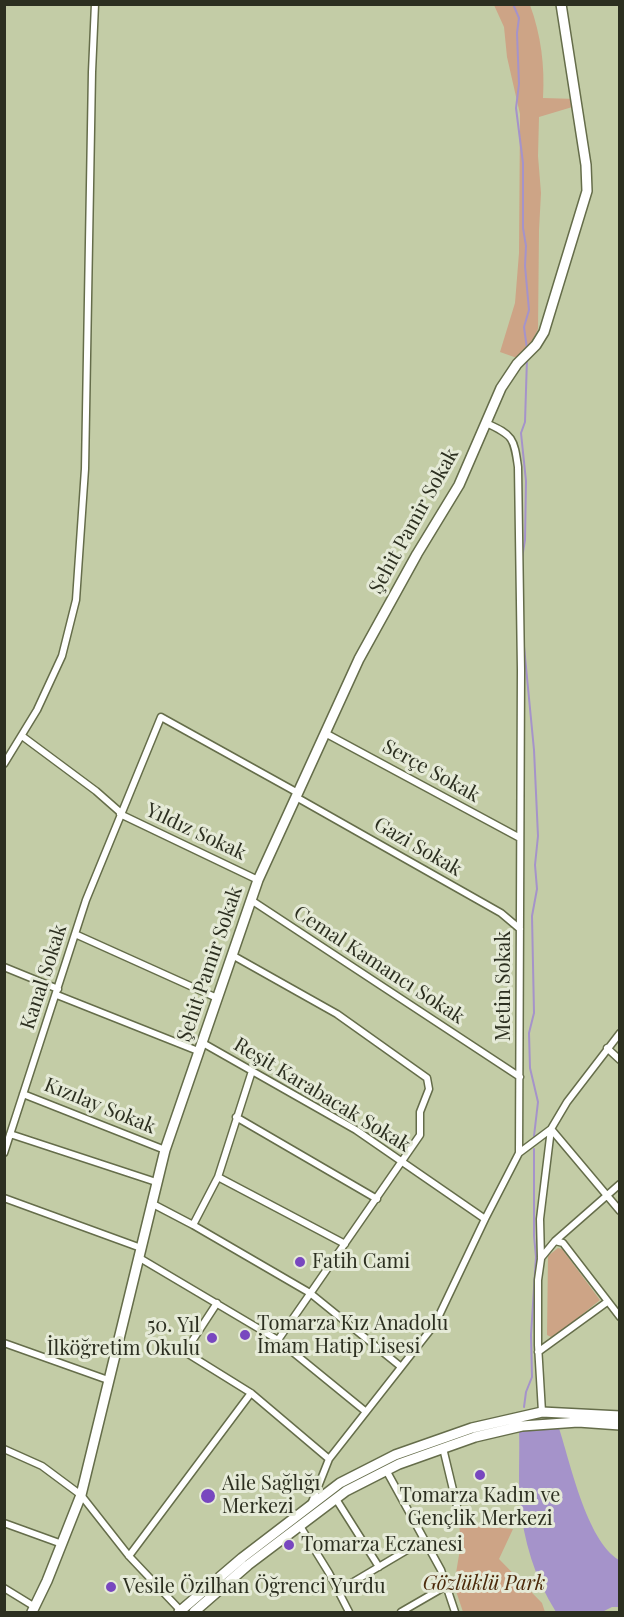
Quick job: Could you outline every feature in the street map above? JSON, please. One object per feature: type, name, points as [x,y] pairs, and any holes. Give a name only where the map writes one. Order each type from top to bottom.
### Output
[{"type":"street","points":[[4,764],[37,710],[62,656],[76,600],[85,469],[95,4]]},
{"type":"street","name":"Şehit Pamir Sokak","points":[[34,1610],[81,1495],[165,1150],[258,880],[370,638],[459,485],[501,388],[517,364],[536,345],[544,332],[587,191],[586,165],[561,4]]},
{"type":"street","name":"Metin Sokak","points":[[311,1506],[329,1459],[435,1324],[484,1219],[519,1153],[519,467],[515,443],[502,430],[486,423]]},
{"type":"street","name":"Gazi Sokak","points":[[161,717],[501,914],[520,929]]},
{"type":"street","name":"Kanal Sokak","points":[[4,1153],[86,900],[161,717]]},
{"type":"street","name":"Serçe Sokak","points":[[325,733],[520,838]]},
{"type":"street","name":"Yıldız Sokak","points":[[22,736],[96,791],[121,813],[258,880]]},
{"type":"street","name":"Cemal Kamancı Sokak","points":[[251,900],[520,1077]]},
{"type":"street","points":[[75,934],[217,998]]},
{"type":"street","points":[[232,955],[337,1014],[427,1078],[429,1089],[420,1112],[420,1134],[403,1162],[278,1340]]},
{"type":"street","name":"Reşit Karabacak Sokak","points":[[5,967],[58,992],[200,1047],[252,1071],[356,1130],[484,1219]]},
{"type":"street","points":[[519,1153],[551,1129],[567,1102],[620,1033]]},
{"type":"street","points":[[607,1048],[620,1060]]},
{"type":"street","points":[[193,1225],[218,1177],[252,1071]]},
{"type":"street","name":"Kızılay Sokak","points":[[23,1094],[165,1150]]},
{"type":"street","points":[[236,1117],[376,1199]]},
{"type":"street","points":[[551,1129],[620,1211]]},
{"type":"street","points":[[542,1412],[538,1353],[540,1219],[551,1129]]},
{"type":"street","points":[[10,1134],[156,1182]]},
{"type":"street","points":[[218,1177],[345,1244]]},
{"type":"street","points":[[541,1259],[555,1241],[620,1184]]},
{"type":"street","points":[[4,1198],[139,1253],[278,1340],[365,1411]]},
{"type":"street","points":[[151,1203],[310,1293],[400,1366]]},
{"type":"street","points":[[555,1241],[563,1243],[620,1317]]},
{"type":"street","points":[[538,1353],[607,1302]]},
{"type":"street","points":[[217,1303],[185,1352],[251,1393],[329,1459]]},
{"type":"street","points":[[4,1342],[108,1380]]},
{"type":"street","points":[[129,1556],[251,1393]]},
{"type":"street","points":[[4,1449],[42,1466],[81,1495],[129,1556],[180,1612],[242,1558],[340,1483],[395,1455],[472,1428],[542,1412],[620,1416]]},
{"type":"street","points":[[194,1612],[248,1565],[345,1491],[399,1464],[474,1437],[522,1426],[578,1422],[620,1425]]},
{"type":"street","points":[[443,1448],[460,1519]]},
{"type":"street","points":[[386,1470],[441,1570],[455,1612]]},
{"type":"street","points":[[336,1499],[379,1568]]},
{"type":"street","points":[[4,1523],[62,1544]]},
{"type":"street","points":[[300,1526],[349,1612]]},
{"type":"street","points":[[338,1591],[424,1540]]},
{"type":"street","points":[[401,1612],[446,1586]]},
{"type":"street","points":[[4,1588],[34,1610]]},
{"type":"green space","points":[[494,5],[530,5],[541,51],[543,98],[577,99],[579,105],[539,117],[538,156],[541,193],[538,329],[532,341],[517,358],[500,352],[515,303],[519,253],[520,114],[507,57],[504,27]]},
{"type":"green space","points":[[558,1248],[562,1249],[600,1300],[553,1338],[547,1335],[548,1256]]},
{"type":"green space","name":"Gözlüklü Park","points":[[459,1524],[513,1529],[499,1559],[542,1603],[545,1612],[463,1612],[454,1585],[461,1543]]},
{"type":"shaded area","points":[[558,1425],[588,1518],[607,1550],[619,1560],[619,1607],[612,1607],[602,1612],[556,1612],[536,1573],[527,1545],[520,1501],[519,1430]]},
{"type":"waterway","points":[[513,4],[519,18],[517,33],[519,84],[516,108],[523,163],[523,228],[529,310],[524,327],[527,349]]},
{"type":"waterway","points":[[522,558],[525,540],[526,481],[521,433],[525,422],[527,358]]},
{"type":"waterway","points":[[523,636],[534,750],[538,836],[535,865],[537,889],[532,916],[534,1013],[529,1033],[530,1068],[538,1102],[534,1136]]},
{"type":"waterway","points":[[524,1407],[526,1392],[532,1377],[531,1335],[536,1257],[534,1149]]},
{"type":"place","name":"Fatih Cami","points":[[300,1262]]},
{"type":"place","name":"Tomarza Kız Anadolu İmam Hatip Lisesi","points":[[245,1335]]},
{"type":"place","name":"50. Yıl İlköğretim Okulu","points":[[212,1338]]},
{"type":"place","name":"Tomarza Kadın ve Gençlik Merkezi","points":[[480,1475]]},
{"type":"place","name":"Aile Sağlığı Merkezi","points":[[208,1496]]},
{"type":"place","name":"Tomarza Eczanesi","points":[[289,1545]]},
{"type":"place","name":"Vesile Özilhan Öğrenci Yurdu","points":[[111,1587]]}]
